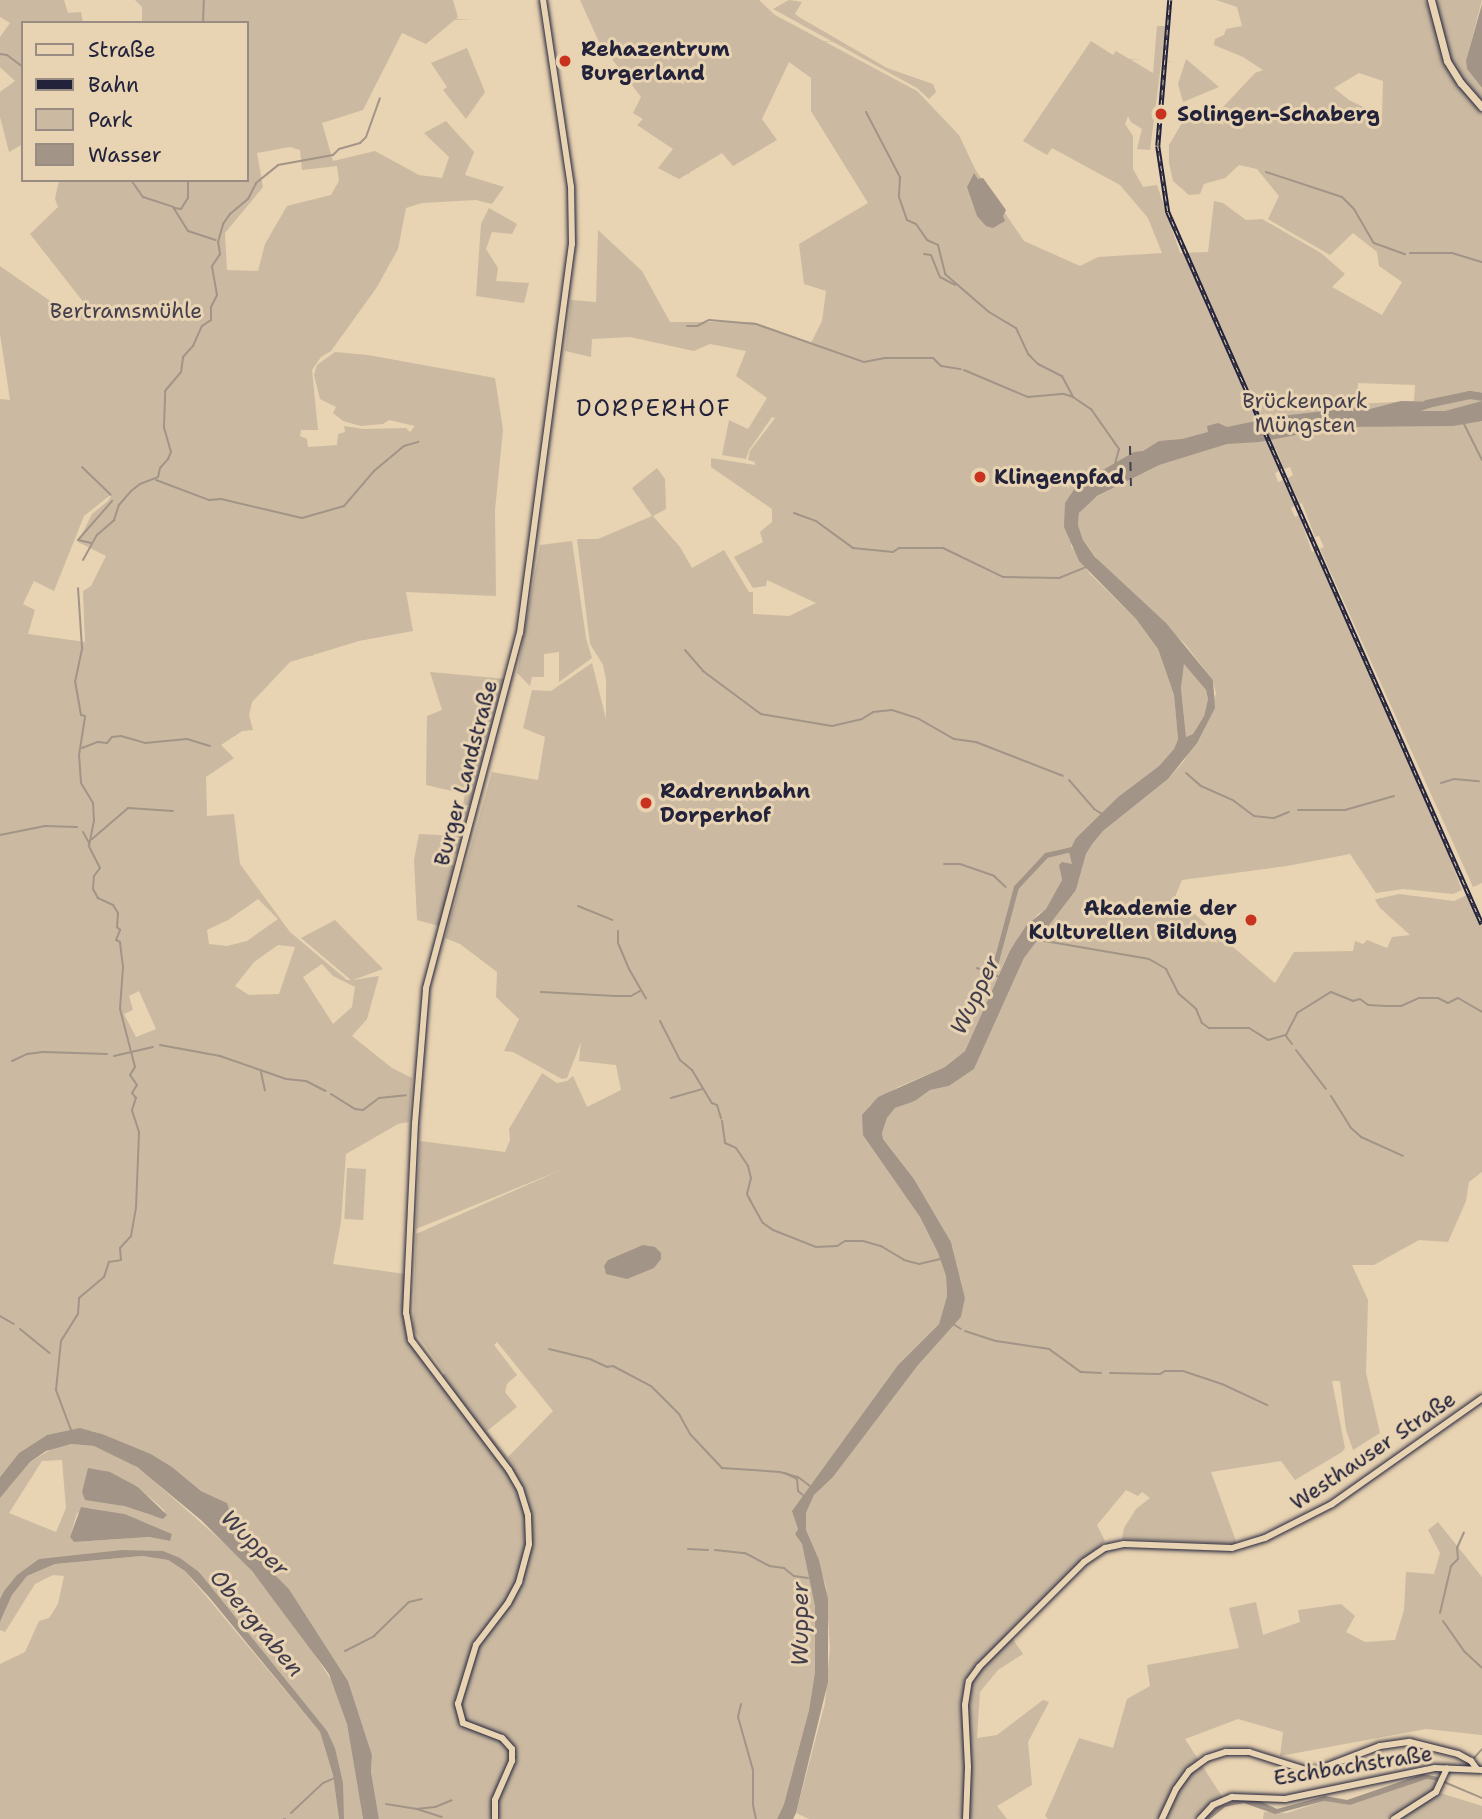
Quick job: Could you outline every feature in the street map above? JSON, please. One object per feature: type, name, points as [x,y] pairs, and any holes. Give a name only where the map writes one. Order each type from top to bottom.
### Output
[{"type":"main road","name":"Burger Landstraße","points":[[495,1819],[495,1800],[512,1761],[512,1749],[500,1737],[463,1723],[458,1704],[475,1648],[509,1603],[519,1582],[529,1544],[529,1520],[513,1476],[413,1343],[406,1320],[415,1123],[428,977],[520,633],[572,248],[572,187],[543,0]]},
{"type":"main road","points":[[1431,0],[1447,61],[1461,83],[1482,107]]},
{"type":"main road","name":"Westhauser Straße","points":[[966,1819],[967,1687],[979,1667],[1097,1552],[1130,1544],[1233,1548],[1265,1538],[1332,1504],[1482,1398]]},
{"type":"main road","points":[[1162,1819],[1176,1789],[1189,1772],[1207,1759],[1226,1752],[1249,1752],[1306,1770],[1317,1770],[1380,1746],[1410,1742],[1458,1754],[1473,1762],[1480,1770]]},
{"type":"main road","points":[[1394,1819],[1432,1795],[1447,1768]]},
{"type":"main road","name":"Eschbachstraße","points":[[1199,1819],[1213,1805],[1232,1797],[1285,1799],[1395,1775],[1447,1768],[1480,1770]]},
{"type":"green space","points":[[0,0],[64,0],[68,13],[81,12],[83,21],[21,21],[21,145],[9,152],[0,117],[0,92],[15,81],[0,67],[0,37],[10,23],[0,17]]},
{"type":"green space","points":[[135,0],[453,0],[458,17],[426,44],[402,33],[363,110],[322,123],[333,161],[375,151],[419,175],[442,178],[449,157],[424,133],[446,121],[474,152],[465,175],[504,187],[492,204],[476,200],[422,203],[406,208],[398,249],[377,287],[331,351],[321,357],[312,370],[318,430],[301,430],[300,436],[307,439],[308,447],[337,445],[338,434],[345,432],[344,426],[363,429],[406,428],[410,432],[415,426],[389,420],[383,424],[361,426],[343,421],[333,413],[336,407],[320,399],[314,375],[317,365],[335,352],[368,355],[495,378],[503,430],[495,510],[496,596],[406,592],[413,631],[359,641],[290,662],[252,702],[249,715],[253,730],[242,731],[221,745],[234,758],[206,777],[207,816],[234,814],[240,864],[290,932],[347,980],[351,980],[301,938],[335,920],[383,969],[353,980],[379,976],[367,1019],[352,1036],[392,1068],[412,1078],[409,1122],[398,1124],[346,1154],[341,1222],[333,1264],[405,1274],[405,1331],[411,1344],[438,1380],[445,1373],[413,1329],[416,1234],[561,1170],[416,1229],[420,1141],[505,1152],[510,1140],[509,1129],[542,1073],[557,1083],[567,1081],[573,1076],[587,1107],[621,1090],[616,1065],[579,1061],[581,1042],[567,1078],[562,1079],[513,1052],[504,1051],[519,1019],[496,997],[497,972],[460,944],[445,938],[492,772],[538,780],[545,737],[523,728],[532,690],[551,691],[592,663],[606,719],[606,680],[603,665],[590,644],[577,539],[598,539],[652,516],[632,488],[657,468],[665,479],[666,509],[653,516],[680,547],[692,568],[724,550],[749,592],[753,592],[753,614],[789,616],[816,603],[767,580],[766,586],[753,588],[734,557],[763,542],[760,532],[772,522],[772,509],[711,467],[711,458],[755,465],[755,462],[748,460],[750,451],[775,418],[772,417],[749,450],[746,459],[722,455],[729,420],[748,429],[767,398],[736,376],[746,351],[710,344],[694,351],[630,337],[592,339],[591,357],[565,351],[571,300],[596,302],[598,230],[642,271],[670,322],[753,322],[811,343],[822,321],[826,291],[804,284],[799,244],[868,203],[811,111],[811,78],[789,62],[762,119],[777,140],[733,166],[722,153],[679,179],[658,168],[673,149],[637,125],[643,119],[633,113],[641,97],[599,42],[580,0],[759,0],[775,15],[917,91],[959,135],[975,169],[1024,241],[1080,266],[1098,257],[1162,253],[1148,218],[1120,185],[1052,148],[1047,155],[1023,141],[1091,41],[1113,55],[1116,51],[1153,73],[1157,26],[1166,26],[1150,150],[1137,149],[1142,129],[1131,122],[1128,116],[1125,124],[1133,136],[1133,169],[1143,187],[1157,185],[1180,253],[1208,252],[1214,201],[1223,203],[1246,220],[1262,219],[1321,253],[1345,274],[1332,287],[1382,315],[1402,282],[1379,266],[1377,252],[1353,233],[1330,255],[1268,219],[1279,196],[1257,169],[1239,165],[1225,178],[1204,184],[1200,194],[1189,195],[1173,181],[1169,145],[1185,118],[1192,115],[1197,121],[1209,122],[1255,73],[1263,70],[1243,57],[1214,45],[1215,39],[1224,35],[1226,29],[1242,26],[1237,7],[1216,0],[1482,0],[1466,62],[1467,69],[1482,88],[1482,883],[1473,887],[1320,549],[1324,547],[1319,536],[1315,537],[1302,503],[1300,504],[1288,478],[1293,475],[1290,467],[1284,469],[1276,449],[1270,450],[1279,471],[1275,473],[1278,482],[1283,480],[1295,506],[1291,508],[1295,517],[1299,515],[1312,552],[1315,551],[1383,700],[1436,820],[1462,890],[1453,894],[1403,889],[1376,893],[1350,854],[1287,866],[1182,880],[1175,897],[1275,983],[1294,952],[1353,951],[1355,941],[1363,944],[1367,940],[1387,948],[1392,937],[1410,935],[1380,908],[1375,900],[1377,899],[1399,894],[1454,901],[1467,895],[1482,926],[1482,1172],[1469,1182],[1466,1201],[1448,1242],[1419,1240],[1374,1265],[1352,1265],[1368,1300],[1366,1373],[1380,1433],[1353,1450],[1346,1430],[1340,1381],[1332,1381],[1345,1448],[1342,1452],[1295,1480],[1281,1461],[1211,1472],[1237,1544],[1122,1539],[1124,1528],[1136,1509],[1150,1498],[1142,1492],[1138,1496],[1126,1490],[1097,1525],[1105,1541],[1008,1632],[1023,1654],[998,1670],[980,1692],[977,1738],[997,1735],[1043,1700],[1049,1702],[1028,1742],[1032,1785],[997,1806],[1007,1819],[809,1819],[796,1813],[825,1703],[830,1648],[826,1586],[806,1530],[806,1513],[814,1495],[833,1477],[918,1364],[961,1317],[965,1298],[951,1242],[914,1179],[883,1139],[882,1133],[887,1118],[895,1108],[915,1101],[930,1090],[949,1086],[974,1069],[1024,958],[1076,890],[1086,854],[1093,843],[1103,831],[1168,779],[1184,761],[1216,694],[1213,680],[1185,644],[1101,564],[1083,540],[1078,525],[1079,513],[1091,500],[1114,487],[1118,462],[1077,485],[1071,546],[1090,574],[1136,619],[1158,649],[1174,695],[1178,739],[1174,749],[1159,766],[1118,797],[1076,838],[1072,864],[1060,870],[1062,880],[1046,910],[1038,914],[1010,949],[965,1051],[945,1067],[898,1087],[869,1106],[872,1147],[920,1217],[946,1276],[947,1296],[939,1324],[898,1365],[793,1511],[798,1529],[795,1534],[802,1544],[816,1606],[815,1672],[809,1710],[784,1804],[777,1819],[379,1819],[371,1772],[372,1755],[348,1681],[289,1589],[259,1559],[235,1525],[227,1503],[201,1491],[151,1454],[93,1431],[47,1435],[19,1453],[0,1477],[0,399],[10,400],[0,334],[0,266],[76,319],[88,308],[30,234],[58,207],[55,199],[59,182],[248,182],[248,21],[142,21],[142,7]],"holes":[[[1359,73],[1383,81],[1382,116],[1349,100],[1334,88]],[[290,147],[300,150],[302,170],[337,166],[339,181],[331,195],[287,206],[265,244],[258,271],[227,270],[225,233],[263,187],[257,153]],[[1358,383],[1415,385],[1414,401],[1357,404]],[[113,493],[108,501],[92,514],[78,542],[106,556],[91,586],[83,591],[85,642],[28,634],[35,610],[23,604],[34,581],[54,591],[84,516]],[[258,899],[278,919],[247,941],[227,946],[209,944],[207,930],[228,920]],[[278,945],[295,947],[279,994],[249,995],[235,986],[254,962]],[[322,964],[333,976],[355,987],[352,1007],[333,1024],[303,977]],[[139,991],[156,1029],[136,1037],[124,1014],[133,1010],[129,996]],[[497,1342],[553,1411],[508,1457],[487,1431],[517,1407],[505,1392],[507,1384],[517,1375],[494,1345]]]},
{"type":"green space","points":[[789,0],[802,2],[795,14],[799,17],[887,68],[933,84],[936,92],[929,99],[917,88],[773,9]]},
{"type":"green space","points":[[467,48],[485,92],[466,119],[443,90],[447,87],[431,63]]},
{"type":"green space","points":[[1186,59],[1219,87],[1183,102],[1178,84]]},
{"type":"green space","points":[[489,208],[517,224],[512,234],[492,232],[486,249],[498,268],[496,281],[529,283],[524,303],[476,296],[481,224]]},
{"type":"green space","points":[[572,541],[586,638],[592,658],[559,682],[559,652],[544,654],[544,677],[532,677],[530,686],[517,673],[540,545]]},
{"type":"green space","points":[[1184,663],[1206,690],[1208,699],[1204,716],[1193,734],[1186,737],[1181,688]]},
{"type":"green space","points":[[430,672],[507,679],[459,854],[449,853],[448,864],[456,866],[439,926],[417,920],[414,860],[419,834],[457,836],[465,794],[426,785],[427,716],[442,710]]},
{"type":"green space","points":[[347,1168],[366,1169],[363,1220],[344,1219]]},
{"type":"green space","points":[[71,1444],[94,1446],[127,1460],[242,1559],[300,1632],[335,1686],[347,1724],[363,1819],[344,1819],[335,1748],[199,1572],[162,1551],[39,1559],[0,1599],[0,1498],[30,1462],[55,1447]],"holes":[[[62,1460],[66,1508],[56,1532],[9,1513],[42,1461]],[[85,1482],[137,1486],[165,1511],[153,1516],[82,1492]],[[89,1508],[125,1514],[172,1534],[169,1541],[149,1537],[74,1542],[70,1537],[77,1513]]]},
{"type":"green space","points":[[1438,1522],[1482,1577],[1482,1735],[1426,1729],[1280,1756],[1283,1732],[1238,1719],[1185,1739],[1223,1798],[1206,1808],[1196,1819],[1048,1819],[1045,1816],[1079,1738],[1113,1748],[1127,1699],[1150,1686],[1147,1665],[1239,1648],[1229,1608],[1256,1602],[1263,1635],[1300,1622],[1298,1610],[1341,1604],[1355,1616],[1346,1632],[1365,1642],[1395,1640],[1404,1610],[1406,1572],[1434,1574],[1440,1553],[1428,1530]]},
{"type":"green space","points":[[142,1556],[168,1560],[185,1571],[320,1732],[333,1775],[339,1819],[0,1819],[0,1664],[25,1652],[39,1621],[49,1618],[58,1604],[64,1576],[53,1575],[35,1584],[5,1632],[0,1630],[0,1622],[12,1595],[27,1576],[55,1564]]},
{"type":"green space","points":[[1427,1779],[1441,1783],[1437,1792],[1482,1806],[1482,1819],[1263,1819],[1264,1812],[1287,1813],[1324,1801],[1350,1805]]},
{"type":"water","points":[[1482,4],[1482,88],[1467,69],[1466,61]]},
{"type":"water","points":[[974,173],[978,179],[983,178],[1006,210],[1003,216],[1005,221],[993,228],[986,226],[977,216],[967,187]]},
{"type":"water","points":[[1401,401],[1437,402],[1437,405],[1421,411],[1445,411],[1482,401],[1482,421],[1453,426],[1338,427],[1259,442],[1227,444],[1159,465],[1097,496],[1079,513],[1078,525],[1083,540],[1095,557],[1166,623],[1213,680],[1215,708],[1197,743],[1168,779],[1103,831],[1093,843],[1086,854],[1076,890],[1024,958],[974,1069],[949,1086],[930,1090],[915,1101],[895,1108],[887,1118],[882,1133],[883,1139],[914,1179],[951,1242],[965,1298],[961,1317],[918,1365],[833,1477],[814,1495],[806,1513],[806,1530],[819,1560],[828,1599],[828,1682],[796,1813],[793,1819],[777,1819],[784,1804],[809,1710],[815,1672],[815,1606],[802,1544],[795,1534],[798,1529],[792,1511],[898,1365],[939,1324],[947,1296],[946,1276],[938,1253],[920,1217],[863,1135],[862,1115],[878,1097],[945,1067],[965,1051],[1010,950],[1026,926],[1046,909],[1062,880],[1059,865],[1062,862],[1072,864],[1069,852],[1076,838],[1118,797],[1159,766],[1174,749],[1178,739],[1174,695],[1158,649],[1136,619],[1079,561],[1064,527],[1065,503],[1077,485],[1134,452],[1143,451],[1159,441],[1182,439],[1208,432],[1207,426],[1218,423],[1227,427],[1281,416],[1342,409],[1345,406],[1370,409]],"holes":[[[1184,664],[1206,690],[1208,699],[1204,716],[1193,734],[1186,737],[1181,688]]]},
{"type":"water","points":[[643,1245],[655,1247],[661,1253],[661,1259],[654,1268],[627,1279],[606,1274],[604,1266],[608,1260]]},
{"type":"water","points":[[80,1428],[151,1454],[201,1491],[227,1503],[235,1525],[259,1559],[289,1589],[348,1681],[372,1755],[371,1772],[379,1819],[363,1819],[347,1724],[329,1674],[252,1571],[201,1520],[137,1467],[94,1446],[71,1444],[46,1451],[30,1462],[0,1498],[0,1477],[19,1453],[47,1435]]},
{"type":"water","points":[[88,1468],[110,1472],[138,1487],[167,1515],[163,1519],[124,1506],[85,1500],[82,1492]]},
{"type":"water","points":[[81,1507],[125,1514],[172,1534],[170,1541],[149,1537],[74,1542],[70,1537]]},
{"type":"water","points":[[122,1550],[163,1551],[180,1558],[199,1572],[327,1731],[335,1748],[343,1783],[344,1819],[339,1819],[333,1775],[320,1732],[209,1597],[185,1571],[168,1560],[142,1556],[55,1564],[27,1576],[12,1595],[0,1622],[0,1599],[4,1591],[17,1575],[39,1559]]},
{"type":"water","points":[[1423,1774],[1438,1777],[1437,1781],[1427,1779],[1350,1805],[1324,1801],[1275,1814],[1244,1803],[1225,1807],[1210,1819],[1204,1819],[1218,1807],[1237,1800],[1260,1801],[1277,1809],[1325,1796],[1347,1800]]},
{"type":"waterway","points":[[203,21],[204,0]]},
{"type":"waterway","points":[[0,54],[7,55],[21,66]]},
{"type":"waterway","points":[[83,560],[97,535],[114,520],[119,505],[140,484],[158,477],[160,468],[171,452],[164,427],[165,391],[181,372],[183,357],[193,346],[202,326],[211,320],[211,307],[217,295],[212,266],[220,254],[218,242],[223,224],[230,214],[248,199],[256,183],[278,165],[333,155],[339,149],[360,143],[366,137],[380,98]]},
{"type":"waterway","points":[[866,112],[900,177],[899,197],[907,220],[916,224],[927,240],[938,245],[945,274],[989,312],[1016,328],[1028,354],[1038,364],[1062,376],[1073,397],[1091,409],[1119,449],[1115,464]]},
{"type":"waterway","points":[[1266,172],[1342,197],[1354,209],[1374,243],[1405,254]]},
{"type":"waterway","points":[[132,182],[143,197],[173,207],[188,231],[216,240]]},
{"type":"waterway","points":[[175,208],[181,209],[188,198],[188,182]]},
{"type":"waterway","points":[[1410,253],[1452,253],[1482,262]]},
{"type":"waterway","points":[[924,254],[931,255],[940,277],[955,285]]},
{"type":"waterway","points":[[687,326],[697,326],[709,320],[756,324],[864,362],[884,358],[933,358],[941,366],[961,369]]},
{"type":"waterway","points":[[964,370],[1028,397],[1064,394],[1073,397]]},
{"type":"waterway","name":"Wupper","points":[[1427,404],[1470,395],[1482,397]]},
{"type":"waterway","points":[[1464,424],[1482,460]]},
{"type":"waterway","points":[[156,480],[209,500],[221,499],[302,518],[344,506],[374,471],[404,446],[418,442]]},
{"type":"waterway","points":[[82,467],[111,495]]},
{"type":"waterway","points":[[91,543],[78,540],[112,501]]},
{"type":"waterway","points":[[794,513],[816,521],[853,548],[893,552],[899,548],[943,548],[1003,577],[1059,578],[1086,567]]},
{"type":"waterway","points":[[71,1430],[56,1390],[61,1341],[78,1314],[79,1298],[104,1277],[109,1262],[121,1260],[120,1248],[131,1236],[136,1208],[139,1132],[132,1110],[136,1098],[132,1093],[137,1085],[130,1075],[135,1067],[120,1009],[123,967],[120,942],[116,940],[120,930],[117,927],[118,913],[113,905],[98,898],[93,889],[94,876],[100,868],[89,846],[94,821],[93,803],[81,783],[79,755],[85,716],[81,715],[75,682],[82,648],[78,588]]},
{"type":"waterway","points":[[685,650],[703,671],[761,714],[832,726],[862,719],[873,712],[892,710],[919,719],[954,739],[976,742],[1063,776]]},
{"type":"waterway","points":[[82,748],[98,742],[107,743],[112,737],[121,736],[145,743],[187,739],[210,746]]},
{"type":"waterway","points":[[1186,773],[1201,786],[1234,801],[1254,816],[1274,818],[1289,812]]},
{"type":"waterway","points":[[1441,783],[1454,779],[1479,781]]},
{"type":"waterway","points":[[1069,780],[1094,809],[1102,814]]},
{"type":"waterway","points":[[1298,810],[1345,810],[1394,796]]},
{"type":"waterway","points":[[92,839],[128,808],[173,811]]},
{"type":"waterway","points":[[0,835],[45,826],[77,827]]},
{"type":"waterway","points":[[83,832],[89,843]]},
{"type":"waterway","points":[[992,976],[1016,887],[1046,855],[1076,848]]},
{"type":"waterway","points":[[944,864],[960,864],[994,876],[1006,887]]},
{"type":"waterway","points":[[578,906],[612,920]]},
{"type":"waterway","points":[[618,931],[618,943],[646,999]]},
{"type":"waterway","points":[[1039,940],[1149,959],[1166,969],[1179,994],[1196,1009],[1202,1023],[1209,1028],[1249,1028],[1268,1040],[1286,1035],[1297,1013],[1331,992],[1353,1001],[1360,999],[1368,1005],[1386,1006],[1401,1006],[1419,998],[1438,998],[1448,1003],[1458,998],[1482,1012]]},
{"type":"waterway","points":[[977,968],[999,977]]},
{"type":"waterway","points":[[541,992],[631,996],[640,991]]},
{"type":"waterway","points":[[660,1021],[680,1060],[692,1070],[712,1103],[717,1105],[721,1118]]},
{"type":"waterway","points":[[1286,1036],[1292,1044]]},
{"type":"waterway","points":[[160,1045],[220,1056],[286,1079],[306,1081],[326,1091]]},
{"type":"waterway","points":[[114,1056],[153,1047]]},
{"type":"waterway","points":[[1296,1050],[1326,1089]]},
{"type":"waterway","points":[[12,1061],[27,1054],[43,1052],[107,1054]]},
{"type":"waterway","points":[[261,1072],[265,1091]]},
{"type":"waterway","points":[[671,1098],[703,1089]]},
{"type":"waterway","points":[[331,1094],[355,1109],[363,1110],[379,1098],[406,1095]]},
{"type":"waterway","points":[[1331,1096],[1350,1127],[1361,1137],[1403,1156]]},
{"type":"waterway","points":[[722,1121],[725,1143],[736,1148],[748,1166],[751,1178],[747,1194],[763,1223],[773,1230],[816,1247],[837,1246],[845,1241],[863,1241],[881,1246],[904,1260],[919,1264],[941,1259]]},
{"type":"waterway","points":[[0,1316],[14,1324]]},
{"type":"waterway","points":[[953,1324],[961,1329]]},
{"type":"waterway","points":[[20,1329],[50,1353]]},
{"type":"waterway","points":[[965,1331],[996,1341],[1049,1349],[1081,1372],[1101,1373]]},
{"type":"waterway","points":[[549,1349],[590,1359],[607,1367],[613,1366],[651,1386],[679,1414],[690,1434],[722,1468],[780,1472],[798,1477],[810,1486]]},
{"type":"waterway","points":[[1110,1373],[1160,1374],[1165,1371],[1183,1371],[1222,1384],[1267,1405]]},
{"type":"waterway","points":[[785,1473],[797,1479],[798,1491],[803,1495]]},
{"type":"waterway","points":[[1440,1613],[1451,1566],[1458,1559],[1457,1548],[1464,1532]]},
{"type":"waterway","points":[[688,1549],[708,1550]]},
{"type":"waterway","points":[[715,1550],[745,1553],[769,1566],[784,1568],[794,1576],[808,1578]]},
{"type":"waterway","points":[[345,1651],[374,1636],[409,1602],[422,1599]]},
{"type":"waterway","points":[[1443,1621],[1465,1652],[1482,1668]]},
{"type":"waterway","points":[[741,1704],[738,1717],[753,1770],[753,1805],[756,1819]]},
{"type":"waterway","points":[[1474,1758],[1482,1749]]},
{"type":"waterway","points":[[291,1813],[323,1783],[335,1778]]},
{"type":"waterway","points":[[1444,1782],[1482,1798]]},
{"type":"waterway","points":[[386,1804],[416,1809],[435,1807],[452,1800]]},
{"type":"waterway","points":[[417,1809],[442,1817]]},
{"type":"ferry route","points":[[1130,446],[1131,486]]},
{"type":"railway","points":[[1170,0],[1158,146],[1168,212],[1482,924]]},
{"type":"place","name":"Rehazentrum Burgerland","points":[[565,61]]},
{"type":"place","name":"Solingen-Schaberg","points":[[1161,114]]},
{"type":"place","name":"Klingenpfad","points":[[980,477]]},
{"type":"place","name":"Radrennbahn Dorperhof","points":[[646,803]]},
{"type":"place","name":"Akademie der Kulturellen Bildung","points":[[1251,920]]},
{"type":"district","name":"DORPERHOF","points":[[654,408]]},
{"type":"park label","name":"Bertramsmühle","points":[[126,311]]},
{"type":"park label","name":"Brückenpark Müngsten","points":[[1305,413]]},
{"type":"water label","name":"Obergraben","points":[[257,1623]]}]
